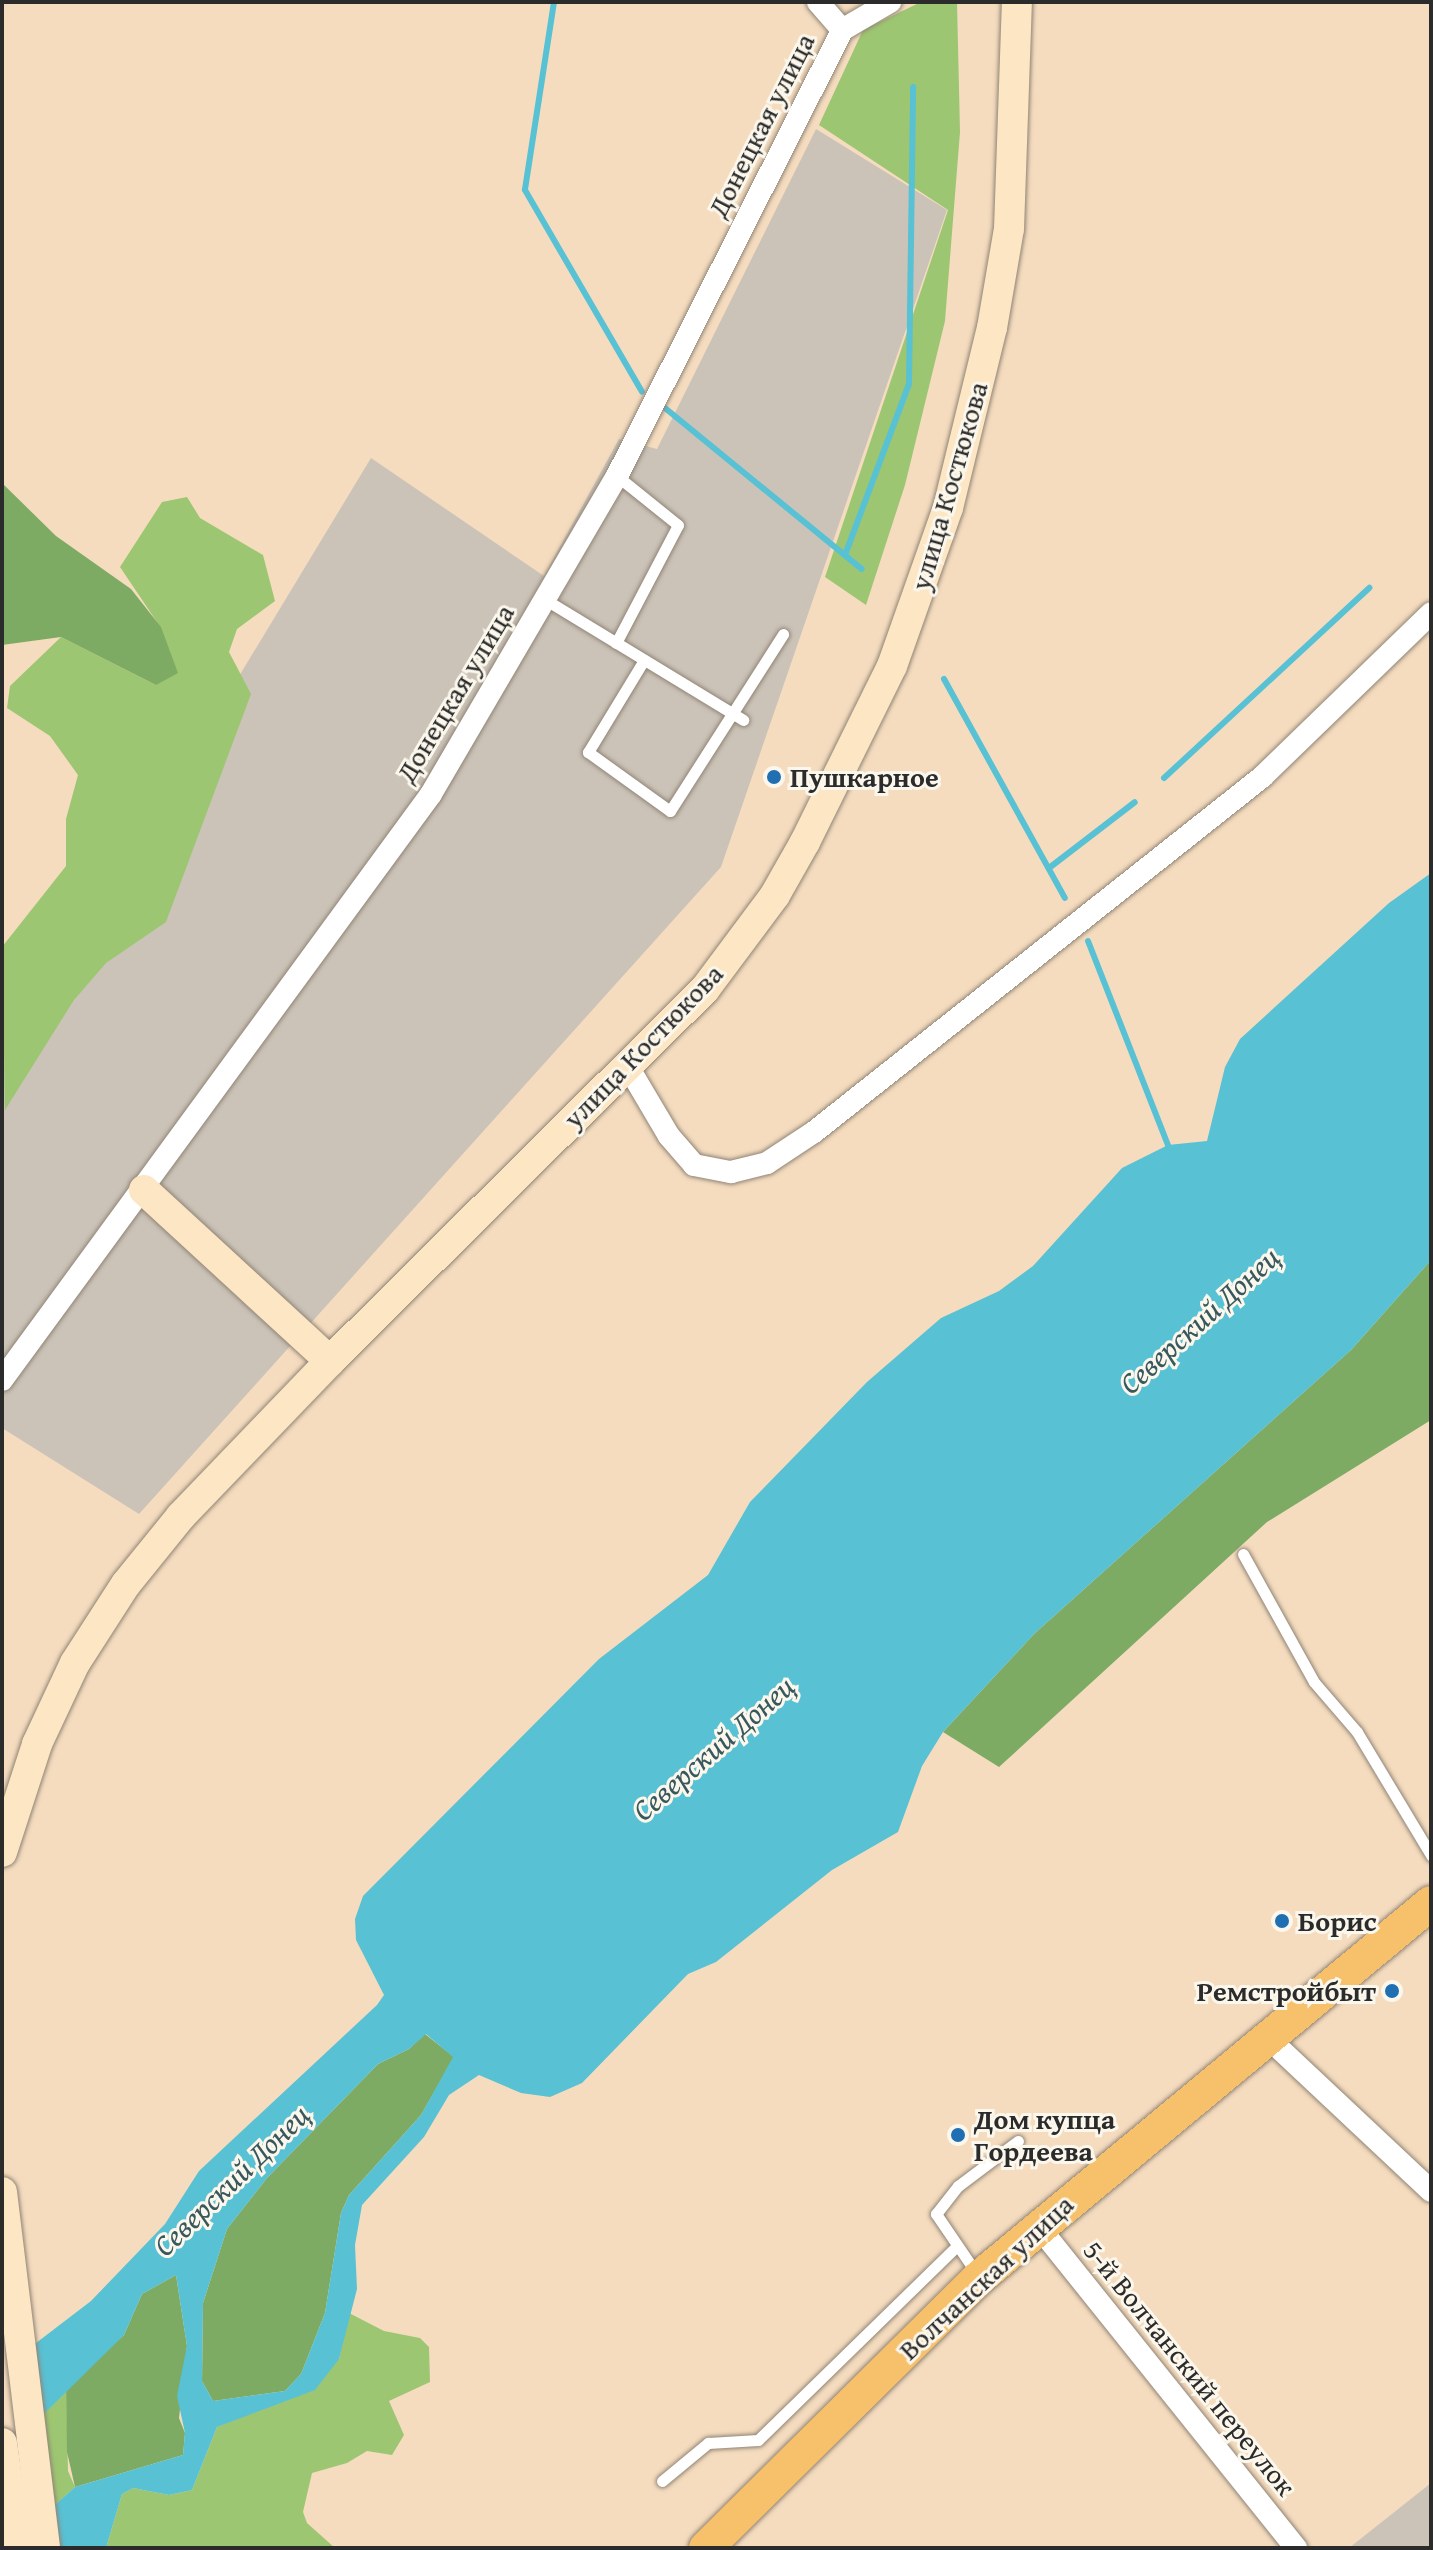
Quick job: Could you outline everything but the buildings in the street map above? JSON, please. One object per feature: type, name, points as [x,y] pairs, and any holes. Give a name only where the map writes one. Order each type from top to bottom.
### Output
[{"type":"main road","name":"улица Костюкова","points":[[2,1852],[37,1744],[75,1663],[126,1584],[181,1516],[330,1361],[705,989],[775,895],[854,750],[922,584],[948,508],[985,358],[1009,229],[1017,2]]},
{"type":"main road","points":[[144,1190],[330,1361]]},
{"type":"main road","name":"Волчанская улица","points":[[706,2548],[979,2278],[1266,2036],[1431,1903]]},
{"type":"main road","points":[[2,2192],[7,2254],[45,2548]]},
{"type":"main road","points":[[2,2443],[17,2548]]},
{"type":"street","points":[[818,2],[842,30]]},
{"type":"street","name":"Донецкая улица","points":[[2,1380],[431,794],[617,476],[842,30],[890,2]]},
{"type":"street","points":[[627,1065],[669,1136],[694,1165],[731,1172],[767,1163],[814,1132],[1262,777],[1431,613]]},
{"type":"street","points":[[1266,2036],[1431,2191]]},
{"type":"street","name":"5-й Волчанский переулок","points":[[1038,2226],[1296,2548]]},
{"type":"lane","points":[[616,643],[678,525],[617,476]]},
{"type":"lane","points":[[546,600],[738,717]]},
{"type":"lane","points":[[644,660],[588,752],[670,811],[738,717],[783,634]]},
{"type":"lane","points":[[1243,1554],[1314,1682],[1357,1732],[1431,1855]]},
{"type":"lane","points":[[979,2278],[936,2214],[958,2186],[1018,2141]]},
{"type":"lane","points":[[662,2481],[708,2443],[758,2440],[957,2246]]},
{"type":"shaded area","points":[[816,129],[947,210],[721,867],[139,1514],[2,1428],[2,1068],[371,458],[544,576],[619,439],[657,449]]},
{"type":"shaded area","points":[[1431,2483],[1431,2548],[1349,2548]]},
{"type":"green space","points":[[921,2],[957,2],[960,132],[945,321],[905,485],[866,605],[825,577],[948,210],[819,125],[863,30]]},
{"type":"green space","points":[[2,483],[56,536],[131,589],[161,627],[178,673],[156,685],[61,637],[2,645]]},
{"type":"green space","points":[[187,497],[200,518],[263,555],[275,601],[237,629],[229,652],[251,694],[166,922],[106,963],[74,1000],[5,1110],[2,947],[66,866],[66,819],[78,775],[50,736],[7,708],[10,686],[61,637],[156,685],[161,628],[120,567],[162,502]]},
{"type":"green space","points":[[1431,1260],[1431,1420],[1267,1522],[999,1767],[943,1732],[1034,1634],[1351,1350]]},
{"type":"green space","points":[[425,2034],[454,2057],[421,2115],[349,2195],[341,2213],[325,2313],[301,2374],[285,2391],[213,2401],[202,2381],[203,2303],[227,2229],[267,2178],[378,2064],[409,2049]]},
{"type":"green space","points":[[176,2275],[187,2346],[179,2418],[185,2433],[183,2455],[75,2487],[67,2452],[66,2387],[124,2335],[142,2294]]},
{"type":"green space","points":[[349,2313],[384,2331],[420,2338],[429,2347],[430,2382],[389,2401],[404,2435],[392,2455],[367,2451],[347,2463],[312,2473],[303,2512],[307,2523],[335,2548],[106,2548],[122,2494],[133,2488],[169,2495],[192,2490],[217,2427],[250,2413],[339,2359]]},
{"type":"green space","points":[[66,2387],[68,2471],[75,2487],[6,2548],[2,2455]]},
{"type":"water","name":"Северский Донец","points":[[1431,873],[1431,1260],[1351,1350],[1034,1634],[943,1732],[922,1766],[898,1832],[832,1870],[716,1962],[688,1974],[582,2083],[550,2097],[521,2093],[479,2075],[449,2095],[424,2137],[362,2205],[355,2245],[357,2289],[339,2359],[315,2390],[217,2427],[192,2490],[169,2495],[133,2488],[122,2494],[106,2548],[6,2548],[75,2487],[183,2455],[185,2433],[177,2396],[187,2346],[176,2275],[142,2294],[124,2335],[2,2455],[2,2369],[91,2301],[165,2224],[199,2171],[377,2005],[384,1995],[356,1940],[355,1919],[363,1896],[599,1659],[708,1575],[750,1502],[867,1382],[941,1318],[999,1291],[1033,1266],[1122,1168],[1168,1145],[1207,1141],[1225,1067],[1240,1039],[1389,903]],"holes":[[[426,2034],[453,2057],[421,2115],[349,2195],[341,2213],[325,2313],[301,2374],[285,2391],[213,2401],[202,2381],[203,2303],[227,2229],[267,2178],[378,2064],[409,2049]]]},
{"type":"pier","points":[[32,2342],[42,2418],[2,2459],[2,2364]]},
{"type":"waterway","points":[[554,2],[525,190],[642,392]]},
{"type":"waterway","points":[[845,555],[909,384],[913,87]]},
{"type":"waterway","points":[[665,408],[862,569]]},
{"type":"waterway","points":[[1164,778],[1369,588]]},
{"type":"waterway","points":[[944,679],[1065,898]]},
{"type":"waterway","points":[[1049,868],[1135,802]]},
{"type":"waterway","points":[[1088,941],[1170,1150]]},
{"type":"place","name":"Пушкарное","points":[[774,777]]},
{"type":"place","name":"Борис","points":[[1282,1921]]},
{"type":"place","name":"Ремстройбыт","points":[[1392,1991]]},
{"type":"place","name":"Дом купца Гордеева","points":[[958,2135]]}]
